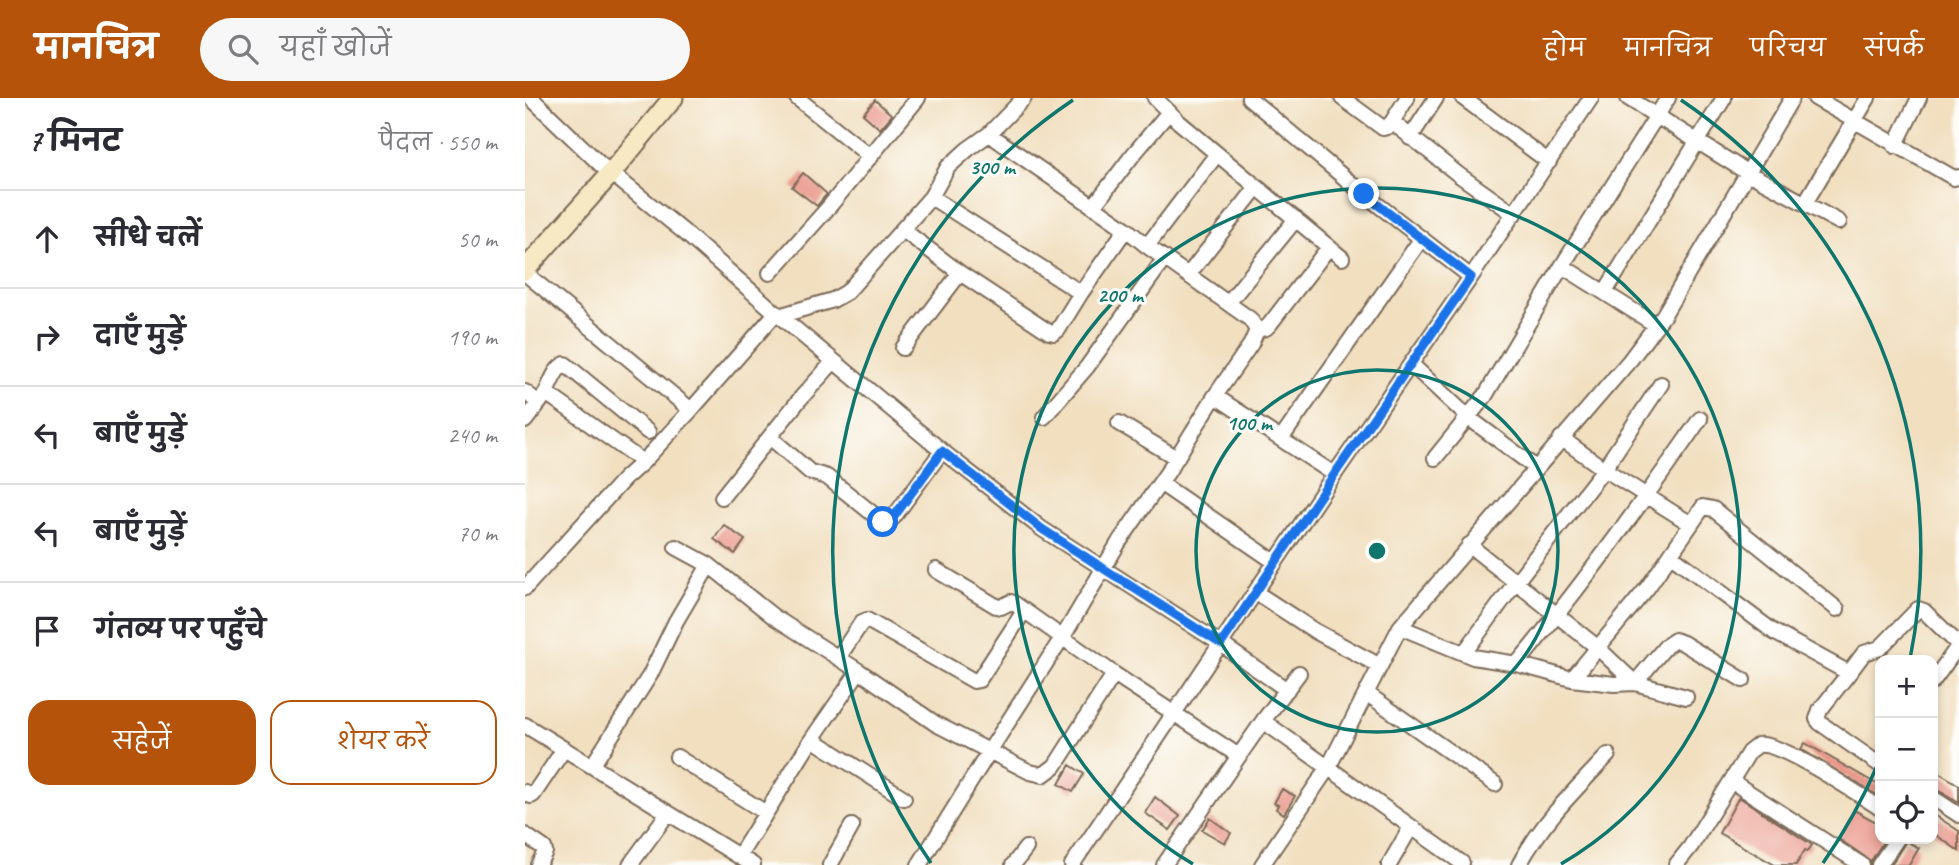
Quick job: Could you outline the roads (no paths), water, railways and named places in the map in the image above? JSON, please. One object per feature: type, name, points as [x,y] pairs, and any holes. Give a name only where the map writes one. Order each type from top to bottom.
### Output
[{"type":"street","points":[[531,98],[606,169],[942,451],[1042,529],[1104,567],[1287,690]]},
{"type":"street","points":[[657,98],[606,169],[525,272],[691,410]]},
{"type":"street","points":[[525,251],[673,98]]},
{"type":"street","points":[[797,98],[871,157]]},
{"type":"street","points":[[770,274],[918,98]]},
{"type":"street","points":[[525,588],[778,315],[841,296],[931,197],[948,167],[989,134],[1024,98]]},
{"type":"street","points":[[1155,98],[1217,154],[1342,258]]},
{"type":"street","points":[[1249,98],[1364,194],[1471,277]]},
{"type":"street","points":[[1342,98],[1383,128],[1392,122],[1407,98]]},
{"type":"street","points":[[1410,138],[1436,98]]},
{"type":"street","points":[[1463,98],[1549,162]]},
{"type":"street","points":[[1072,865],[1334,474],[1591,98]]},
{"type":"street","points":[[1628,98],[1748,173],[1839,222]]},
{"type":"street","points":[[1435,458],[1485,396],[1562,266],[1668,98]]},
{"type":"street","points":[[1605,292],[1724,98]]},
{"type":"street","points":[[1262,865],[1328,768],[1400,627],[1630,360],[1656,325],[1792,98]]},
{"type":"street","points":[[1815,98],[1895,146],[1954,178],[1959,177]]},
{"type":"street","points":[[1805,204],[1868,98]]},
{"type":"street","points":[[1895,146],[1919,98]]},
{"type":"street","points":[[1093,207],[1169,112]]},
{"type":"street","points":[[1392,122],[1514,214]]},
{"type":"street","points":[[989,134],[1250,319],[1257,330]]},
{"type":"street","points":[[1147,246],[1217,154]]},
{"type":"street","points":[[1188,275],[1257,187]]},
{"type":"street","points":[[931,197],[1081,293]]},
{"type":"street","points":[[1228,303],[1296,219]]},
{"type":"street","points":[[903,230],[960,274],[1051,333],[1058,330],[1126,229]]},
{"type":"street","points":[[1281,439],[1422,238]]},
{"type":"street","points":[[1257,330],[1271,324],[1329,247]]},
{"type":"street","points":[[1044,417],[1087,367],[1165,258]]},
{"type":"street","points":[[1562,266],[1656,325]]},
{"type":"street","points":[[903,348],[960,274]]},
{"type":"street","points":[[919,865],[1104,567],[1251,344],[1257,330]]},
{"type":"street","points":[[722,497],[834,361]]},
{"type":"street","points":[[525,421],[557,371],[565,364],[648,432]]},
{"type":"street","points":[[1411,364],[1469,418],[1536,467]]},
{"type":"street","points":[[1464,653],[1604,469],[1661,384]]},
{"type":"street","points":[[525,392],[542,398],[643,462]]},
{"type":"street","points":[[1215,396],[1334,474]]},
{"type":"street","points":[[1517,664],[1557,616],[1700,419]]},
{"type":"street","points":[[1119,423],[1177,458]]},
{"type":"street","points":[[771,438],[810,472],[827,477],[885,522],[893,518],[942,451]]},
{"type":"street","points":[[1561,438],[1604,469],[1691,524]]},
{"type":"street","points":[[1160,483],[1275,562]]},
{"type":"street","points":[[1572,679],[1620,623],[1703,507],[1713,509],[1837,609]]},
{"type":"street","points":[[1469,545],[1597,647],[1635,683]]},
{"type":"street","points":[[676,547],[709,565],[775,617],[936,724],[1030,772],[1043,775],[1055,766],[1114,674]]},
{"type":"street","points":[[1671,555],[1775,632],[1849,673]]},
{"type":"street","points":[[592,766],[650,675],[676,621],[709,565]]},
{"type":"street","points":[[936,570],[996,606],[1001,607],[1011,602],[1239,756]]},
{"type":"street","points":[[1255,592],[1315,631],[1380,666]]},
{"type":"street","points":[[1875,757],[1820,723],[1817,718],[1820,710],[1864,653],[1880,648],[1918,609],[1924,611],[1959,645],[1938,674]]},
{"type":"street","points":[[838,658],[862,622],[867,621],[974,681],[979,680],[1024,611]]},
{"type":"street","points":[[1400,627],[1473,657],[1517,664],[1572,679],[1614,684],[1635,683],[1686,697]]},
{"type":"street","points":[[1635,683],[1666,646],[1675,640],[1743,680]]},
{"type":"street","points":[[739,856],[812,739],[859,671]]},
{"type":"street","points":[[1164,865],[1299,673]]},
{"type":"street","points":[[1366,693],[1495,784]]},
{"type":"street","points":[[1263,721],[1462,863]]},
{"type":"street","points":[[525,725],[753,865]]},
{"type":"street","points":[[812,739],[904,798]]},
{"type":"street","points":[[1676,865],[1692,845],[1749,752],[1758,745],[1764,744],[1817,768],[1875,805]]},
{"type":"street","points":[[525,792],[533,795],[564,749]]},
{"type":"street","points":[[1519,865],[1558,807],[1608,755]]},
{"type":"street","points":[[677,757],[766,813]]},
{"type":"street","points":[[1731,781],[1862,865]]},
{"type":"street","points":[[1938,801],[1959,815]]},
{"type":"street","points":[[629,865],[667,813]]},
{"type":"street","points":[[830,865],[852,826]]},
{"type":"street","points":[[1394,864],[1411,827]]},
{"type":"street","points":[[525,835],[544,848],[545,852],[538,865]]},
{"type":"street","points":[[1879,865],[1894,844]]},
{"type":"street","points":[[1013,865],[1026,848]]}]
